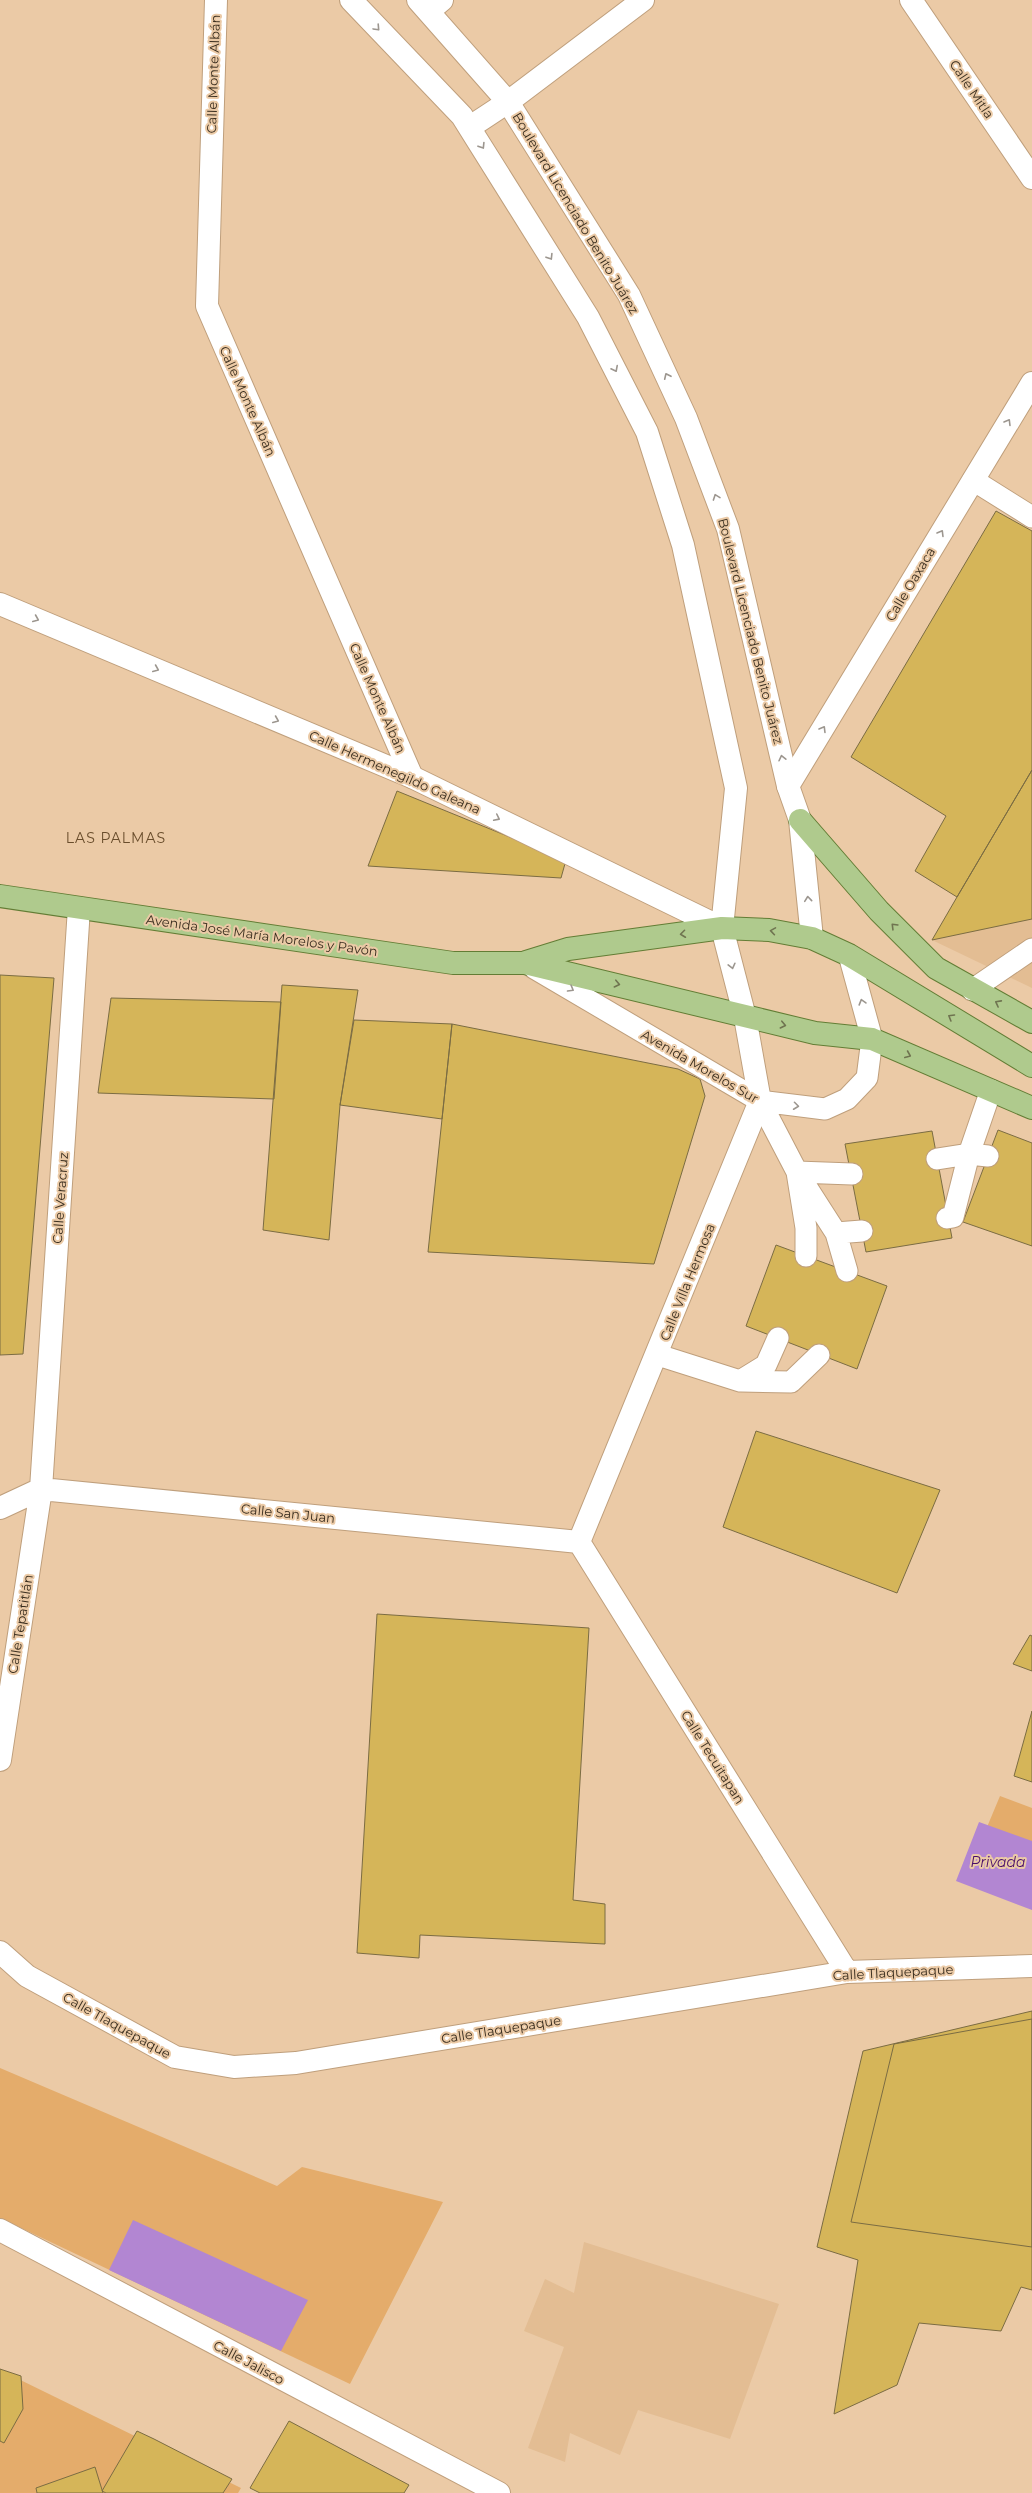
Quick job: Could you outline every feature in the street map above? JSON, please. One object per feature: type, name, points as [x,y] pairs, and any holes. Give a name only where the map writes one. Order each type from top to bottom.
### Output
[{"type":"main road","points":[[800,820],[879,912],[936,968],[972,990],[1032,1022]]},
{"type":"main road","name":"Avenida José María Morelos y Pavón","points":[[0,896],[453,963],[525,963]]},
{"type":"main road","points":[[525,963],[568,949],[722,928],[769,930],[812,938],[849,955],[1032,1066]]},
{"type":"main road","points":[[525,963],[656,993],[745,1017],[815,1033],[872,1039],[1032,1108]]},
{"type":"street","name":"Calle Monte Albán","points":[[216,0],[207,306],[412,777]]},
{"type":"street","points":[[351,0],[462,116],[470,127],[588,317],[647,432],[683,545],[736,788],[722,928],[745,1017],[760,1101]]},
{"type":"street","points":[[470,127],[508,102],[643,0]]},
{"type":"street","name":"Calle Mitla","points":[[911,0],[1032,178]]},
{"type":"street","name":"Boulevard Licenciado Benito Juárez","points":[[430,4],[508,102],[629,295],[686,418],[728,529],[788,786],[800,820],[812,938]]},
{"type":"street","name":"Calle Oaxaca","points":[[788,786],[1032,383]]},
{"type":"street","name":"Calle Hermenegildo Galeana","points":[[0,604],[412,777],[722,928]]},
{"type":"street","name":"Calle Veracruz","points":[[41,1489],[79,908]]},
{"type":"street","name":"Calle Villa Hermosa","points":[[580,1542],[658,1355],[760,1101]]},
{"type":"street","points":[[0,1508],[41,1489]]},
{"type":"street","name":"Calle San Juan","points":[[41,1489],[580,1542]]},
{"type":"street","name":"Calle Tepatitlán","points":[[0,1760],[41,1489]]},
{"type":"street","name":"Calle Tecuitapan","points":[[580,1542],[847,1972]]},
{"type":"street","name":"Calle Tlaquepaque","points":[[0,1952],[27,1976],[175,2057],[234,2067],[296,2063],[847,1972],[1032,1966]]},
{"type":"street","name":"Calle Jalisco","points":[[0,2230],[499,2493]]},
{"type":"lane","points":[[973,480],[1032,517]]},
{"type":"lane","points":[[972,990],[1032,949]]},
{"type":"lane","name":"Avenida Morelos Sur","points":[[525,963],[760,1101],[825,1109],[847,1099],[867,1078],[872,1039],[849,955]]},
{"type":"lane","points":[[955,1217],[978,1155],[991,1090]]},
{"type":"lane","points":[[760,1101],[797,1172],[836,1233],[847,1271]]},
{"type":"lane","points":[[937,1159],[978,1155]]},
{"type":"lane","points":[[797,1172],[852,1174]]},
{"type":"lane","points":[[797,1172],[806,1228],[806,1256]]},
{"type":"lane","points":[[836,1233],[862,1231]]},
{"type":"lane","points":[[740,1381],[766,1365],[778,1338]]},
{"type":"lane","points":[[658,1355],[740,1381],[791,1382],[819,1355]]},
{"type":"shaded area","points":[[1032,770],[1032,988],[932,940]]},
{"type":"shaded area","name":"Privada","points":[[1000,1796],[1032,1808],[1032,1906],[964,1882]]},
{"type":"shaded area","points":[[0,2068],[277,2186],[302,2167],[443,2202],[350,2384],[0,2218]]},
{"type":"shaded area","points":[[584,2242],[779,2304],[730,2439],[638,2410],[620,2455],[570,2433],[565,2462],[528,2448],[564,2347],[524,2331],[545,2279],[574,2293]]},
{"type":"shaded area","points":[[0,2370],[241,2488],[238,2493],[0,2493]]},
{"type":"water","name":"Privada","points":[[979,1822],[1032,1841],[1032,1910],[956,1881]]},
{"type":"water","points":[[133,2220],[308,2300],[281,2351],[109,2270]]},
{"type":"building","points":[[996,511],[1032,531],[1032,770],[957,897],[915,871],[946,816],[851,757]]},
{"type":"building","points":[[1032,770],[1032,919],[932,940],[957,897]]},
{"type":"building","points":[[397,791],[566,860],[561,878],[368,866]]},
{"type":"building","points":[[0,975],[54,978],[23,1354],[0,1355]]},
{"type":"building","points":[[282,985],[358,990],[340,1105],[329,1240],[263,1230]]},
{"type":"building","points":[[111,998],[281,1002],[274,1099],[98,1093]]},
{"type":"building","points":[[354,1020],[452,1024],[442,1119],[340,1105]]},
{"type":"building","points":[[452,1024],[678,1069],[700,1079],[705,1096],[654,1264],[428,1252]]},
{"type":"building","points":[[998,1130],[1032,1143],[1032,1246],[963,1222]]},
{"type":"building","points":[[932,1131],[952,1238],[866,1252],[845,1144]]},
{"type":"building","points":[[776,1245],[887,1286],[857,1369],[746,1326]]},
{"type":"building","points":[[756,1431],[940,1490],[897,1593],[723,1527]]},
{"type":"building","points":[[377,1614],[589,1628],[573,1900],[605,1904],[605,1944],[420,1935],[419,1958],[357,1953]]},
{"type":"building","points":[[1030,1635],[1032,1636],[1032,1671],[1013,1664]]},
{"type":"building","points":[[1032,1711],[1032,1782],[1014,1776]]},
{"type":"building","points":[[1032,2011],[1032,2290],[1021,2287],[1001,2331],[919,2323],[897,2385],[834,2414],[858,2260],[817,2247],[863,2051]]},
{"type":"building","points":[[1032,2019],[1032,2247],[851,2222],[894,2044]]},
{"type":"building","points":[[0,2369],[21,2376],[23,2409],[4,2443],[0,2441]]},
{"type":"building","points":[[289,2421],[409,2485],[404,2493],[260,2493],[250,2488]]},
{"type":"building","points":[[137,2431],[232,2479],[223,2493],[106,2493],[102,2491]]},
{"type":"building","points":[[95,2467],[103,2493],[37,2493],[36,2488]]},
{"type":"district","name":"LAS PALMAS","points":[[116,838]]}]
